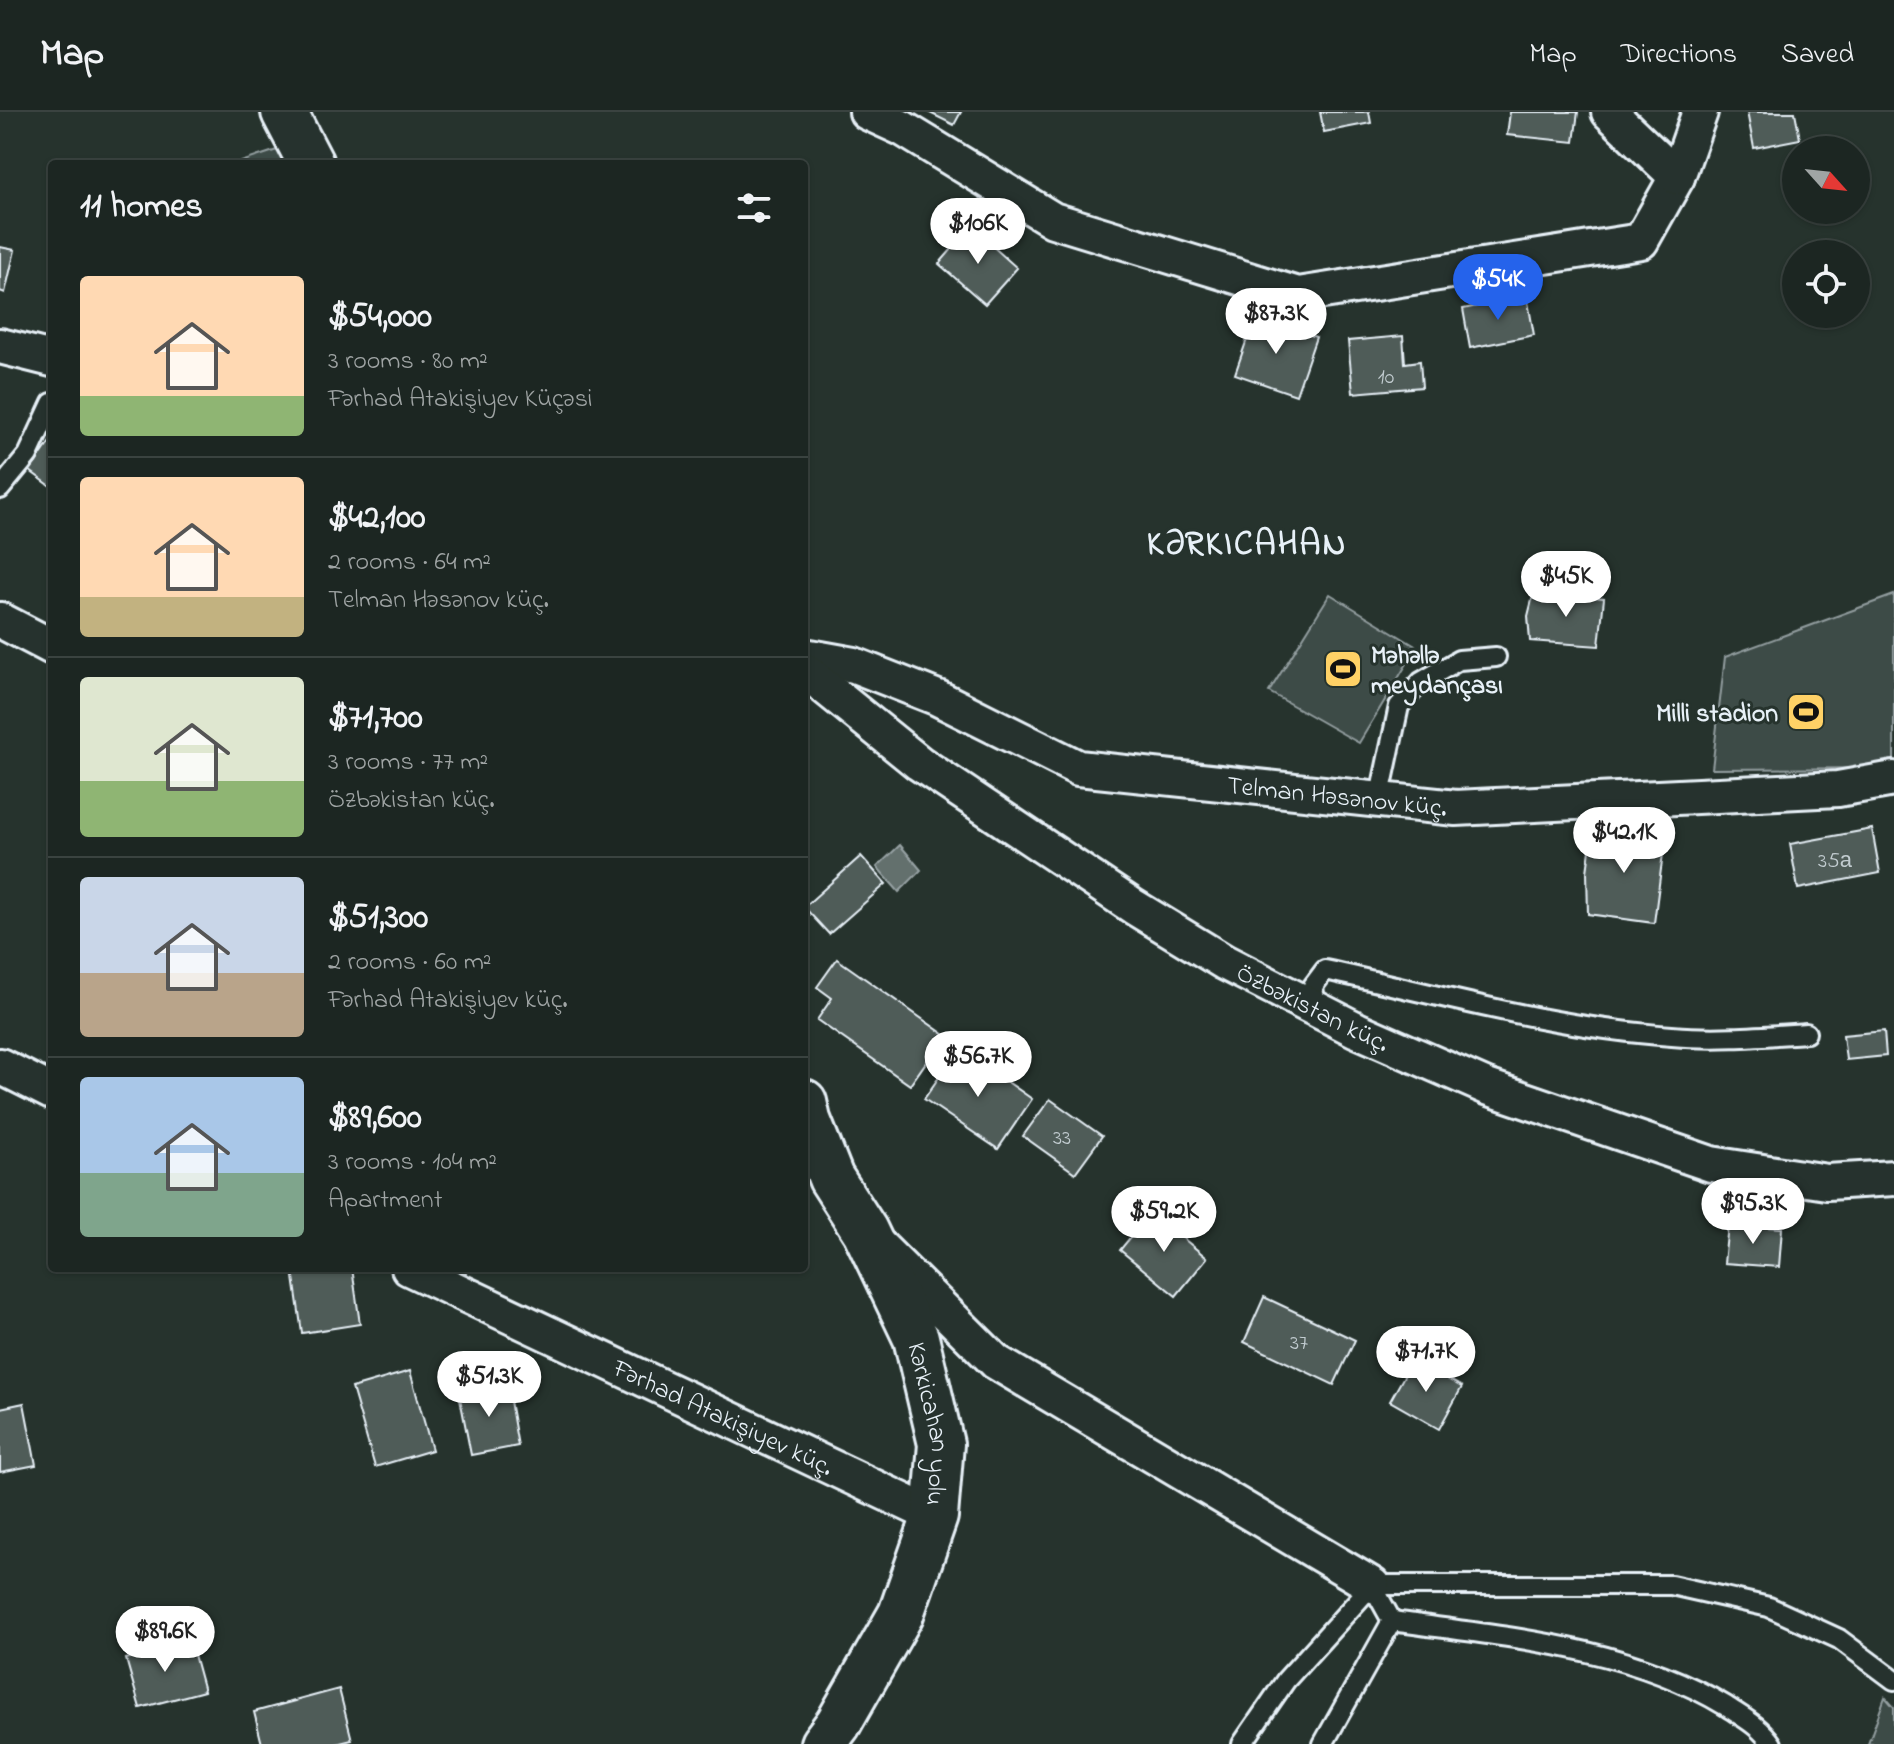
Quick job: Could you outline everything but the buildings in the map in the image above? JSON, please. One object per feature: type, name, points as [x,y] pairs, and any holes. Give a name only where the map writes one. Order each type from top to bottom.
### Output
[{"type":"street","points":[[284,112],[309,160]]},
{"type":"street","points":[[867,112],[902,128],[1053,220],[1298,295],[1641,241],[1677,177],[1700,112]]},
{"type":"street","points":[[1609,112],[1677,177]]},
{"type":"street","points":[[0,346],[48,358]]},
{"type":"street","points":[[0,620],[48,645]]},
{"type":"street","name":"Telman Həsənov küç.","points":[[808,657],[854,665],[938,698],[1078,768],[1456,808],[1838,789],[1894,779]]},
{"type":"street","name":"Özbəkistan küç.","points":[[808,673],[919,763],[1134,907],[1224,962],[1316,1009],[1487,1087],[1711,1164],[1827,1182],[1894,1178]]},
{"type":"street","points":[[0,1066],[48,1090]]},
{"type":"street","name":"Kərkicahan yolu","points":[[808,1120],[831,1178],[865,1231],[916,1338],[941,1444],[935,1516],[901,1614],[838,1724],[823,1744]]},
{"type":"street","points":[[865,1231],[996,1362],[1372,1585]]},
{"type":"street","name":"Fərhad Atakişiyev küç.","points":[[421,1272],[935,1516]]},
{"type":"lane","points":[[0,489],[28,455],[48,412]]},
{"type":"lane","points":[[1379,800],[1399,706],[1421,682],[1459,660],[1496,657]]},
{"type":"lane","points":[[1316,1009],[1313,986],[1325,970],[1520,1016],[1605,1030],[1674,1037],[1806,1033]]},
{"type":"lane","points":[[1372,1585],[1392,1621]]},
{"type":"lane","points":[[1242,1744],[1286,1680],[1372,1585],[1671,1585],[1769,1607],[1839,1639],[1894,1680]]},
{"type":"lane","points":[[1323,1744],[1392,1621]]},
{"type":"lane","points":[[1392,1621],[1509,1638],[1620,1659],[1693,1686],[1761,1728],[1772,1744]]},
{"type":"shaded area","points":[[283,148],[290,160],[247,160]]},
{"type":"shaded area","name":"Məhəllə meydançası","points":[[1330,594],[1417,647],[1359,743],[1269,692]]},
{"type":"shaded area","name":"Milli stadion","points":[[1894,595],[1894,768],[1712,769],[1725,657]]},
{"type":"shaded area","points":[[900,845],[921,870],[899,892],[877,867]]},
{"type":"shaded area","points":[[1885,1697],[1894,1707],[1894,1744],[1868,1744]]},
{"type":"place","name":"Məhəllə meydançası","points":[[1343,669]]},
{"type":"place","name":"Milli stadion","points":[[1806,712]]},
{"type":"district","name":"KƏRKICAHAN","points":[[1247,542]]}]
